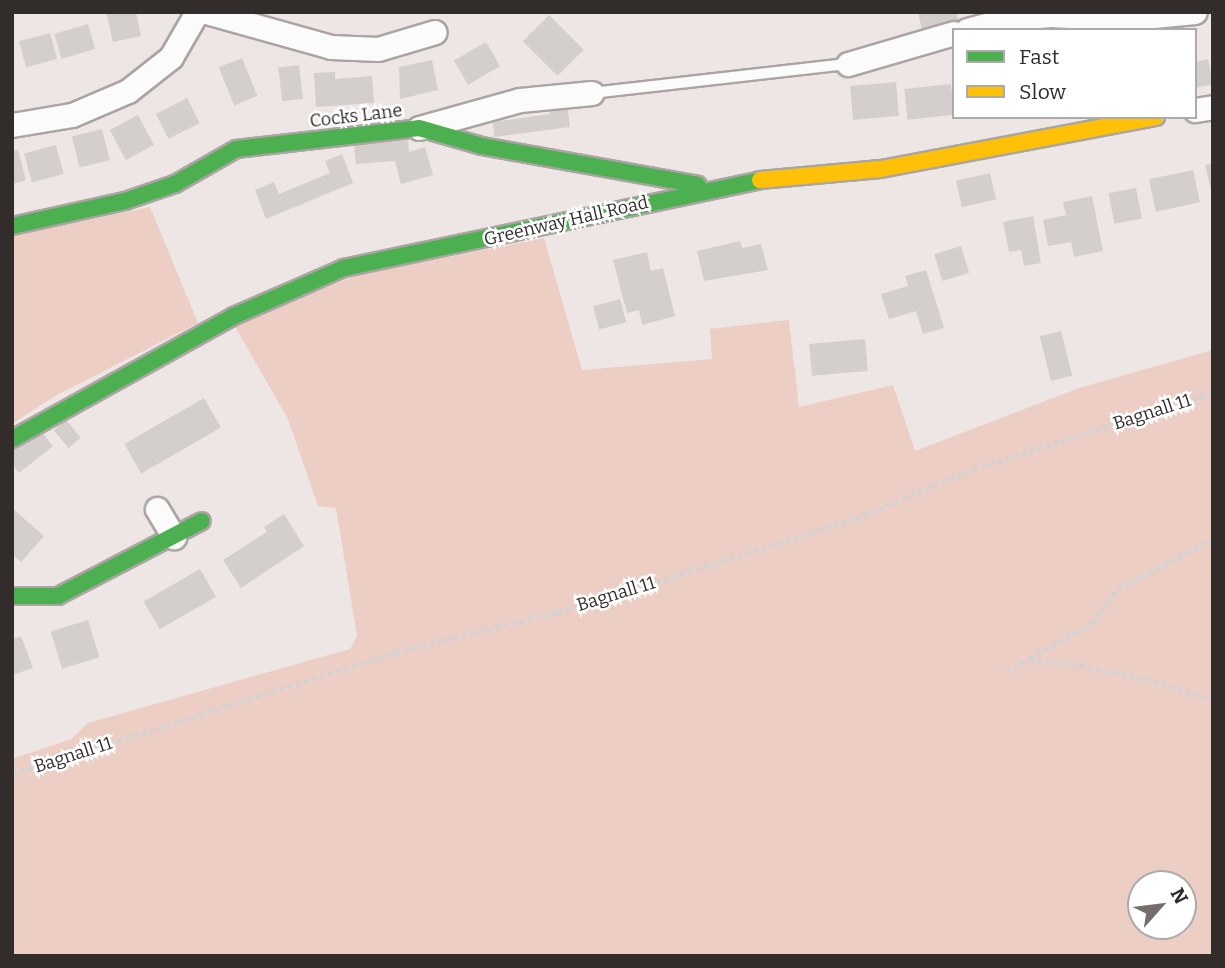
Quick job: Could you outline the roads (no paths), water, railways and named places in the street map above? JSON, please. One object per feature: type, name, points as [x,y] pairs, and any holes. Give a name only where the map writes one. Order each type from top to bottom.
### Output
[{"type":"street","points":[[12,125],[72,115],[128,91],[171,57],[197,12]]},
{"type":"street","points":[[206,12],[331,47],[378,49],[435,32]]},
{"type":"street","points":[[974,28],[1011,18],[1051,15],[1122,19],[1195,12]]},
{"type":"street","points":[[848,64],[952,34]]},
{"type":"street","points":[[419,128],[520,100],[592,93]]},
{"type":"street","name":"Greenway Hall Road","points":[[12,439],[234,316],[344,268],[713,188],[780,176],[881,169],[1145,119]]},
{"type":"street","name":"Cocks Lane","points":[[12,226],[163,188],[207,169],[236,149],[419,128],[482,146],[713,188]]},
{"type":"street","points":[[157,509],[174,537]]},
{"type":"street","points":[[12,596],[58,596],[202,521]]},
{"type":"lane","points":[[592,93],[848,64]]}]
